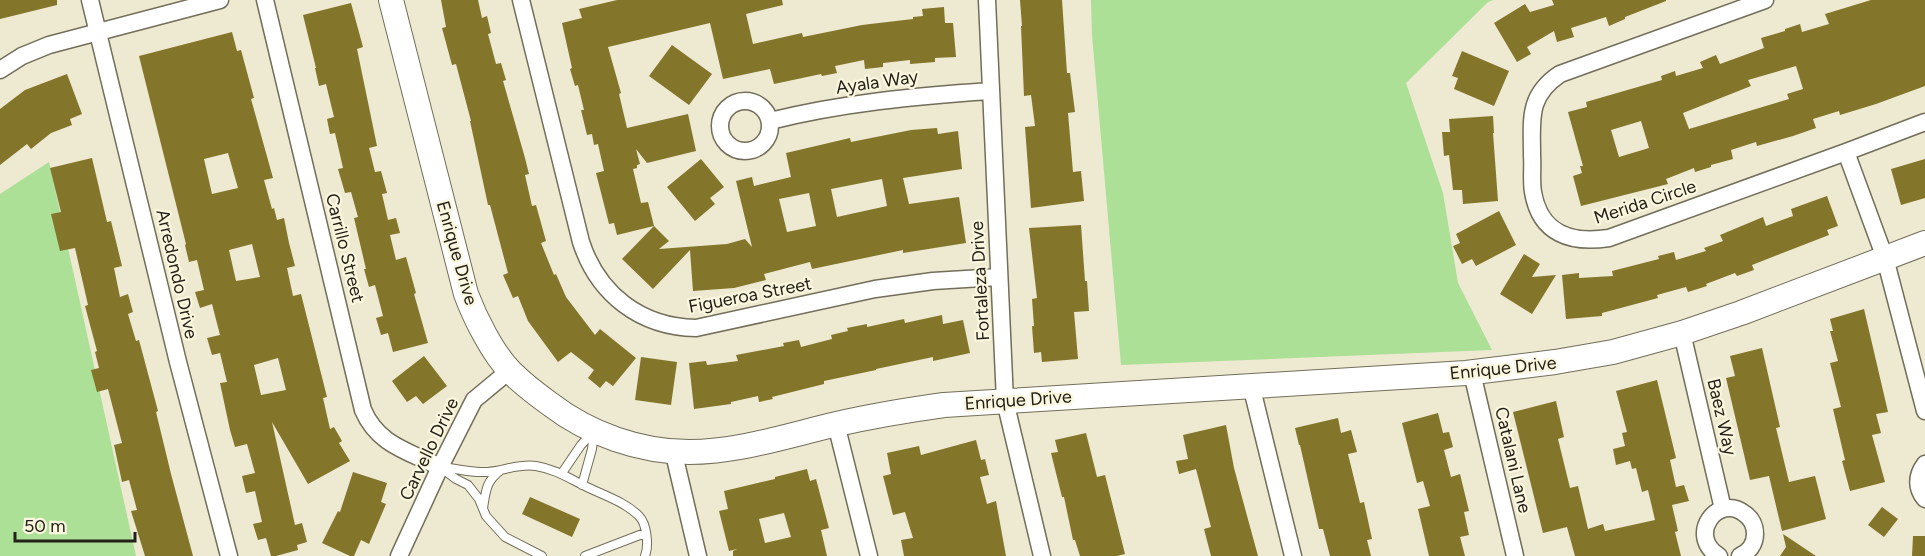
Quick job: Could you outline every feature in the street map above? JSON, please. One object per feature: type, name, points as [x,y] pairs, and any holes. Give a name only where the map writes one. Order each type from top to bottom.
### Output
[{"type":"street","name":"Arredondo Drive","points":[[90,0],[181,374],[229,556]]},
{"type":"street","points":[[0,70],[22,56],[49,45],[220,0]]},
{"type":"street","name":"Carrillo Street","points":[[265,0],[363,410],[376,432],[390,443],[440,467]]},
{"type":"street","name":"Enrique Drive","points":[[391,0],[466,294],[473,313],[490,342],[509,371],[560,412],[594,430],[624,442],[659,449],[690,452],[729,448],[903,410],[1005,400],[1472,373],[1555,362],[1613,352],[1682,333],[1925,243]]},
{"type":"street","name":"Figueroa Street","points":[[521,0],[587,260],[596,274],[625,306],[662,323],[680,328],[696,328],[875,289],[933,281],[999,277]]},
{"type":"street","name":"Fortaleza Drive","points":[[987,0],[1005,400],[1042,556]]},
{"type":"street","name":"Merida Circle","points":[[1765,0],[1560,74],[1548,82],[1534,106],[1532,119],[1533,191],[1537,207],[1544,220],[1555,230],[1569,237],[1588,241],[1608,238],[1925,122]]},
{"type":"street","name":"Ayala Way","points":[[770,120],[852,104],[934,94],[990,91]]},
{"type":"street","points":[[1845,152],[1885,258],[1925,411]]},
{"type":"street","name":"Baez Way","points":[[1682,333],[1723,509]]},
{"type":"street","name":"Carvello Drive","points":[[399,556],[474,400],[509,371]]},
{"type":"street","name":"Catalani Lane","points":[[1472,373],[1515,556]]},
{"type":"street","points":[[1251,385],[1293,556]]},
{"type":"street","points":[[836,424],[869,556]]},
{"type":"street","points":[[673,450],[698,556]]},
{"type":"street","points":[[1925,465],[1919,474],[1918,481],[1919,489],[1925,499]]},
{"type":"street","points":[[1719,556],[1709,547],[1704,532],[1710,517],[1723,509],[1732,508],[1748,515],[1755,531],[1751,548],[1740,556]]},
{"type":"lane","points":[[562,473],[594,430]]},
{"type":"lane","points":[[582,485],[592,449],[594,430]]},
{"type":"lane","points":[[440,467],[483,472],[517,465],[536,466],[562,473],[620,502],[641,518],[645,533],[647,553],[645,556]]},
{"type":"lane","points":[[440,467],[468,485],[479,500],[486,516],[505,537],[542,556]]},
{"type":"lane","points":[[483,509],[487,487],[492,477],[504,468]]},
{"type":"lane","points":[[585,556],[645,533]]},
{"type":"green space","points":[[1091,0],[1493,0],[1488,2],[1406,83],[1443,193],[1458,283],[1492,350],[1121,365],[1092,35]]},
{"type":"green space","points":[[49,162],[136,556],[0,556],[0,194]]},
{"type":"building","points":[[0,0],[57,0],[57,5],[0,19]]},
{"type":"building","points":[[441,0],[478,0],[482,18],[487,16],[491,33],[488,34],[496,64],[501,63],[506,80],[503,81],[529,174],[525,175],[532,206],[536,205],[546,241],[541,243],[554,275],[556,274],[566,297],[595,335],[600,329],[636,358],[613,386],[606,381],[600,388],[588,378],[594,370],[571,352],[558,362],[528,321],[518,296],[513,298],[503,275],[508,273],[490,205],[488,205],[471,121],[456,64],[452,65],[442,28],[446,27]]},
{"type":"building","points":[[617,0],[782,0],[783,5],[746,14],[753,44],[802,33],[803,37],[862,25],[913,19],[913,17],[923,16],[922,9],[944,7],[945,23],[953,23],[956,57],[935,58],[935,62],[910,64],[910,60],[883,63],[883,67],[865,69],[864,60],[835,66],[837,73],[774,84],[770,69],[723,79],[710,23],[608,47],[621,93],[619,94],[627,128],[688,114],[696,151],[647,163],[636,149],[640,164],[633,169],[641,203],[648,202],[654,226],[617,235],[614,223],[609,224],[596,173],[604,171],[598,144],[594,145],[592,134],[587,135],[581,110],[584,110],[578,85],[575,86],[570,69],[572,68],[562,23],[582,18],[579,9]]},
{"type":"building","points":[[1020,0],[1062,0],[1067,73],[1070,73],[1075,112],[1068,113],[1073,172],[1081,171],[1084,201],[1031,208],[1025,127],[1035,126],[1031,95],[1024,96]]},
{"type":"building","points":[[1552,0],[1666,1],[1625,17],[1609,26],[1606,17],[1571,28],[1574,37],[1557,42],[1554,31],[1527,47],[1531,54],[1517,62],[1494,23],[1525,4],[1530,12],[1554,5]]},
{"type":"building","points":[[1871,0],[1925,0],[1925,86],[1840,115],[1839,111],[1813,119],[1816,128],[1793,136],[1757,146],[1756,142],[1731,150],[1733,159],[1695,172],[1694,168],[1666,179],[1668,184],[1581,206],[1573,176],[1582,173],[1580,166],[1583,166],[1568,112],[1587,107],[1586,102],[1662,80],[1661,76],[1675,71],[1676,76],[1703,68],[1700,62],[1716,55],[1720,64],[1764,48],[1761,38],[1785,31],[1785,29],[1800,24],[1802,32],[1829,24],[1825,14]],"holes":[[[1796,66],[1803,89],[1787,94],[1789,99],[1689,129],[1683,113],[1751,86],[1748,80]],[[1641,121],[1649,148],[1619,157],[1611,130]]]},
{"type":"building","points":[[351,3],[363,47],[357,49],[377,146],[369,148],[375,172],[381,171],[387,193],[382,194],[388,220],[396,218],[400,233],[390,235],[396,260],[406,257],[428,343],[393,352],[388,333],[381,335],[376,318],[383,316],[375,285],[369,287],[364,269],[366,269],[354,218],[358,217],[351,192],[345,193],[338,169],[343,168],[335,133],[330,134],[327,119],[334,117],[326,84],[319,86],[303,15]]},
{"type":"building","points":[[232,32],[237,51],[241,50],[254,98],[251,99],[273,178],[264,180],[277,220],[284,218],[295,266],[287,268],[293,296],[301,294],[327,397],[323,398],[330,429],[334,427],[342,441],[339,443],[350,461],[308,484],[272,422],[295,525],[302,523],[307,542],[297,545],[298,550],[271,556],[266,538],[258,540],[253,524],[262,522],[255,491],[246,493],[242,476],[255,473],[247,444],[235,447],[230,430],[220,383],[227,382],[220,353],[212,355],[207,338],[220,335],[212,304],[200,308],[195,292],[204,290],[197,260],[189,262],[139,56]],"holes":[[[228,153],[238,188],[212,194],[204,159]],[[252,244],[260,277],[236,281],[229,250]],[[278,358],[286,390],[261,395],[254,365]]]},
{"type":"building","points":[[672,45],[712,74],[689,105],[649,76]]},
{"type":"building","points":[[1462,51],[1509,71],[1494,106],[1454,89],[1458,78],[1452,76]]},
{"type":"building","points":[[67,74],[82,114],[70,119],[72,125],[51,133],[31,149],[27,144],[0,165],[0,109],[25,90]]},
{"type":"building","points":[[1493,116],[1498,201],[1463,204],[1462,190],[1453,190],[1449,155],[1444,156],[1442,132],[1450,132],[1449,119]]},
{"type":"building","points":[[937,128],[938,134],[958,131],[962,169],[903,178],[909,204],[959,197],[966,243],[903,253],[903,250],[812,269],[810,262],[764,274],[766,280],[734,288],[693,291],[690,250],[653,289],[622,259],[654,226],[669,241],[659,249],[727,244],[745,239],[752,247],[736,181],[752,177],[754,186],[791,177],[786,153],[850,138],[851,142],[911,130]],"holes":[[[882,179],[887,206],[837,217],[831,189]],[[809,193],[816,226],[787,232],[779,199]]]},
{"type":"building","points":[[92,158],[107,222],[111,221],[122,266],[114,268],[120,297],[128,294],[133,312],[128,314],[136,341],[139,340],[193,556],[145,556],[131,511],[137,510],[129,480],[122,482],[114,445],[122,443],[108,389],[97,392],[91,370],[99,368],[95,352],[97,351],[85,306],[88,305],[75,248],[60,251],[51,214],[61,212],[50,168]]},
{"type":"building","points":[[701,159],[724,187],[710,198],[715,204],[695,221],[667,187]]},
{"type":"building","points":[[1925,159],[1925,198],[1901,205],[1891,169]]},
{"type":"building","points":[[1827,196],[1838,226],[1827,230],[1829,235],[1752,265],[1754,270],[1737,276],[1735,273],[1706,284],[1707,286],[1688,292],[1686,287],[1657,295],[1658,298],[1602,313],[1602,316],[1566,319],[1562,275],[1579,273],[1579,278],[1613,276],[1612,271],[1659,259],[1658,256],[1674,252],[1676,260],[1706,251],[1704,248],[1723,241],[1720,235],[1763,217],[1766,226],[1793,216],[1791,209]]},
{"type":"building","points":[[1499,211],[1516,245],[1476,266],[1472,259],[1462,264],[1453,246],[1460,243],[1456,234]]},
{"type":"building","points":[[1081,225],[1089,311],[1074,312],[1078,359],[1042,362],[1041,352],[1034,353],[1032,299],[1037,298],[1029,228]]},
{"type":"building","points":[[1524,254],[1540,264],[1532,277],[1556,275],[1532,314],[1500,294]]},
{"type":"building","points":[[1864,309],[1888,412],[1876,414],[1881,433],[1872,435],[1885,482],[1850,491],[1833,409],[1841,407],[1830,363],[1838,361],[1830,331],[1833,331],[1830,319]]},
{"type":"building","points":[[942,315],[943,324],[963,320],[970,353],[933,361],[933,357],[824,381],[824,384],[759,402],[758,396],[731,402],[731,404],[694,409],[689,363],[706,361],[707,365],[738,361],[736,355],[784,346],[783,343],[799,340],[801,347],[832,339],[831,335],[848,331],[847,328],[867,324],[867,327],[904,319],[905,323]]},
{"type":"building","points":[[1762,348],[1780,427],[1776,428],[1789,482],[1815,476],[1826,519],[1782,531],[1769,476],[1750,480],[1726,378],[1735,376],[1730,356]]},
{"type":"building","points":[[424,356],[447,386],[423,404],[416,396],[407,402],[392,381]]},
{"type":"building","points":[[641,357],[677,362],[671,405],[635,400]]},
{"type":"building","points":[[1657,380],[1676,458],[1670,460],[1676,487],[1684,485],[1689,501],[1672,505],[1681,556],[1575,556],[1567,527],[1543,533],[1513,412],[1556,401],[1564,437],[1558,439],[1570,488],[1578,486],[1588,529],[1603,524],[1605,531],[1655,520],[1648,490],[1642,492],[1636,468],[1632,469],[1630,461],[1616,465],[1613,449],[1625,446],[1622,433],[1627,432],[1616,391]]},
{"type":"building","points":[[1438,413],[1443,433],[1449,432],[1453,447],[1444,450],[1451,477],[1460,474],[1469,511],[1464,512],[1469,535],[1460,537],[1465,556],[1429,556],[1418,509],[1430,506],[1423,481],[1417,483],[1402,423]]},
{"type":"building","points":[[1338,418],[1341,433],[1351,430],[1357,452],[1348,454],[1360,503],[1364,502],[1372,539],[1367,540],[1371,556],[1330,556],[1323,529],[1319,529],[1295,428]]},
{"type":"building","points":[[1226,425],[1234,468],[1258,556],[1211,556],[1204,529],[1211,527],[1196,469],[1179,474],[1176,461],[1188,459],[1183,435]]},
{"type":"building","points":[[1086,433],[1097,477],[1105,475],[1125,554],[1080,556],[1075,540],[1073,540],[1064,497],[1062,497],[1051,453],[1058,452],[1055,440]]},
{"type":"building","points":[[976,440],[981,460],[985,459],[989,475],[980,477],[987,504],[996,501],[1006,556],[904,556],[901,540],[913,538],[905,512],[893,515],[883,476],[891,474],[887,453],[919,446],[921,455]]},
{"type":"building","points":[[807,469],[810,481],[816,479],[829,528],[821,530],[827,556],[733,556],[733,551],[737,549],[729,551],[719,511],[728,509],[724,491],[775,479],[775,477]],"holes":[[[784,513],[791,537],[765,543],[759,519]]]},
{"type":"building","points":[[353,472],[387,483],[381,502],[386,504],[369,544],[361,540],[354,556],[350,556],[322,543],[338,511],[340,512]]},
{"type":"building","points":[[530,497],[580,519],[572,537],[522,514]]},
{"type":"building","points":[[1882,507],[1898,519],[1884,537],[1868,525]]},
{"type":"building","points":[[1783,534],[1816,556],[1780,556],[1786,547]]},
{"type":"building","points":[[1913,536],[1925,536],[1925,556],[1912,556]]}]
